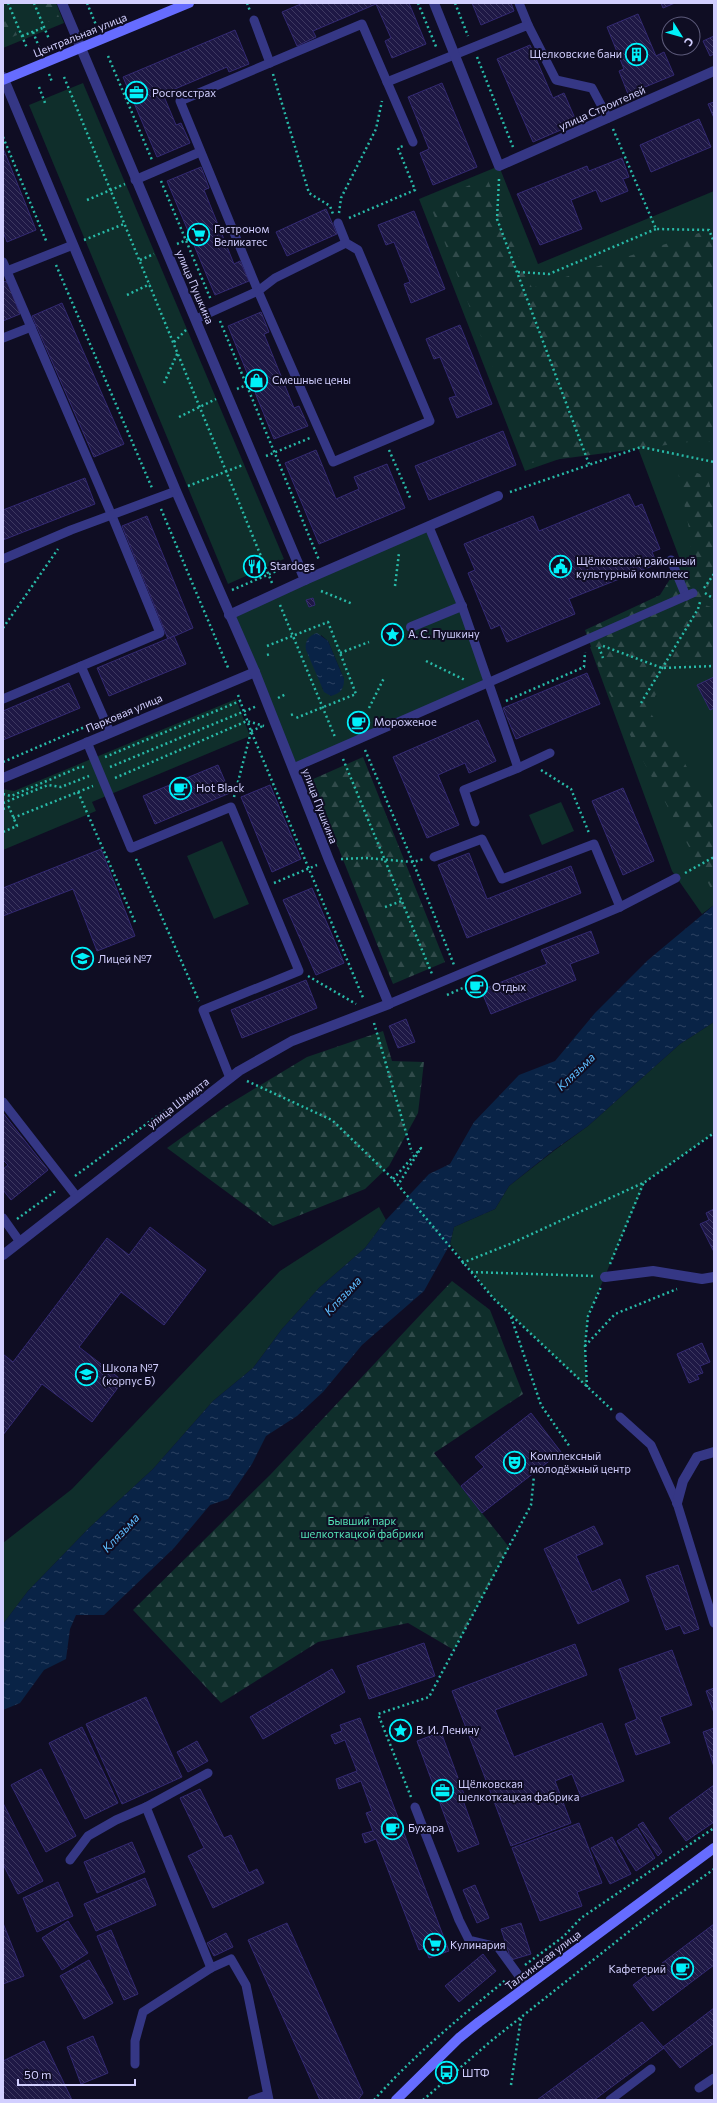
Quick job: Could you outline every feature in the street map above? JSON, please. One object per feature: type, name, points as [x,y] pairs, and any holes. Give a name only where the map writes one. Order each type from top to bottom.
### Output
[{"type":"main road","name":"Центральная улица","points":[[3,79],[189,3]]},
{"type":"main road","name":"Талсинская улица","points":[[396,2100],[459,2038],[714,1848]]},
{"type":"street","name":"улица Пушкина","points":[[62,3],[135,180],[196,319],[305,580]]},
{"type":"street","points":[[434,3],[499,166]]},
{"type":"street","name":"улица Строителей","points":[[499,166],[714,71]]},
{"type":"street","points":[[3,79],[220,594]]},
{"type":"street","points":[[229,615],[305,580],[498,496]]},
{"type":"street","name":"улица Пушкина","points":[[220,594],[255,672],[329,860],[389,1004]]},
{"type":"street","points":[[411,627],[462,606]]},
{"type":"street","name":"Парковая улица","points":[[3,778],[255,672]]},
{"type":"street","name":"улица Шмидта","points":[[3,1255],[230,1078],[292,1041],[389,1004]]},
{"type":"street","points":[[605,1277],[653,1271],[702,1279],[714,1277]]},
{"type":"street","points":[[677,1504],[683,1480],[697,1457],[714,1452]]},
{"type":"lane","points":[[519,3],[528,25],[556,80],[592,88],[608,118]]},
{"type":"lane","points":[[254,20],[270,63]]},
{"type":"lane","points":[[338,223],[346,243],[358,250],[430,421],[333,462],[258,291],[180,102],[362,24],[413,142]]},
{"type":"lane","points":[[387,82],[528,25]]},
{"type":"lane","points":[[135,180],[200,152]]},
{"type":"lane","points":[[196,319],[258,291],[275,278],[346,243]]},
{"type":"lane","points":[[7,271],[73,245]]},
{"type":"lane","points":[[3,262],[112,516],[160,634],[3,699]]},
{"type":"lane","points":[[3,338],[31,327]]},
{"type":"lane","points":[[3,559],[71,530],[176,491]]},
{"type":"lane","points":[[429,527],[462,606],[487,682],[518,768]]},
{"type":"lane","points":[[293,768],[487,682],[690,595],[671,560]]},
{"type":"lane","points":[[81,666],[110,732]]},
{"type":"lane","points":[[87,742],[131,848],[231,807],[299,971],[203,1010],[230,1078]]},
{"type":"lane","points":[[476,822],[464,790],[550,753]]},
{"type":"lane","points":[[434,857],[482,839],[502,879],[594,844],[620,907]]},
{"type":"lane","points":[[389,1004],[461,976],[620,907],[676,878]]},
{"type":"lane","points":[[3,1102],[77,1197]]},
{"type":"lane","points":[[6,1222],[20,1242]]},
{"type":"lane","points":[[620,1417],[650,1445],[677,1504],[714,1623]]},
{"type":"lane","points":[[70,1860],[88,1836],[116,1820],[146,1807],[208,1773]]},
{"type":"lane","points":[[415,1806],[459,1920],[469,1940],[498,1947],[527,1987]]},
{"type":"lane","points":[[146,1807],[211,1968]]},
{"type":"lane","points":[[135,2064],[135,2041],[143,2012],[211,1968],[231,1959],[246,1985],[268,2097],[252,2100]]},
{"type":"lane","points":[[610,2100],[651,2069]]},
{"type":"lane","points":[[699,2088],[714,2078]]},
{"type":"path","points":[[8,3],[27,48]]},
{"type":"path","points":[[34,3],[49,39]]},
{"type":"path","points":[[87,3],[96,25]]},
{"type":"path","points":[[418,3],[441,61]]},
{"type":"path","points":[[455,3],[518,158]]},
{"type":"path","points":[[22,36],[45,27]]},
{"type":"path","points":[[34,32],[38,43]]},
{"type":"path","points":[[270,63],[309,193],[330,206],[338,223]]},
{"type":"path","points":[[64,77],[269,574]]},
{"type":"path","points":[[338,223],[341,198],[376,130],[387,82]]},
{"type":"path","points":[[39,87],[45,102]]},
{"type":"path","points":[[608,118],[656,229]]},
{"type":"path","points":[[3,137],[51,254],[157,498],[229,670]]},
{"type":"path","points":[[338,223],[415,190],[398,148],[413,142]]},
{"type":"path","points":[[499,166],[497,219],[589,464]]},
{"type":"path","points":[[87,200],[135,180]]},
{"type":"path","points":[[73,245],[124,224]]},
{"type":"path","points":[[518,272],[549,274],[656,229],[709,230],[714,242]]},
{"type":"path","points":[[128,295],[150,284]]},
{"type":"path","points":[[215,310],[245,386],[324,572]]},
{"type":"path","points":[[164,383],[178,352]]},
{"type":"path","points":[[385,440],[411,500]]},
{"type":"path","points":[[498,496],[641,446],[714,462]]},
{"type":"path","points":[[3,628],[71,530]]},
{"type":"path","points":[[395,586],[399,551],[410,535]]},
{"type":"path","points":[[220,594],[297,563]]},
{"type":"path","points":[[641,703],[698,609],[702,590],[714,574]]},
{"type":"path","points":[[702,590],[714,599]]},
{"type":"path","points":[[321,591],[353,604]]},
{"type":"path","points":[[274,607],[280,605],[336,737],[330,740]]},
{"type":"path","points":[[267,646],[328,622],[356,694],[296,718]]},
{"type":"path","points":[[340,653],[369,642]]},
{"type":"path","points":[[597,644],[662,668],[714,666]]},
{"type":"path","points":[[426,661],[468,681]]},
{"type":"path","points":[[495,705],[584,668]]},
{"type":"path","points":[[369,708],[384,678]]},
{"type":"path","points":[[238,696],[251,732],[368,1011],[412,1153]]},
{"type":"path","points":[[3,803],[48,785],[61,787],[97,767],[240,701]]},
{"type":"path","points":[[3,794],[11,796],[80,767],[97,767],[244,711]]},
{"type":"path","points":[[13,818],[103,783],[247,721],[264,726],[251,732]]},
{"type":"path","points":[[231,807],[251,732]]},
{"type":"path","points":[[366,750],[455,966],[447,970]]},
{"type":"path","points":[[343,758],[433,976]]},
{"type":"path","points":[[529,763],[571,789],[594,844]]},
{"type":"path","points":[[78,792],[135,922]]},
{"type":"path","points":[[3,810],[9,807],[17,826],[3,832]]},
{"type":"path","points":[[131,848],[203,1010]]},
{"type":"path","points":[[265,887],[329,860],[366,858],[413,862],[434,857]]},
{"type":"path","points":[[676,878],[714,857]]},
{"type":"path","points":[[385,907],[402,901]]},
{"type":"path","points":[[299,971],[358,1005]]},
{"type":"path","points":[[245,1080],[332,1120],[393,1179],[470,1272],[511,1317],[620,1417]]},
{"type":"path","points":[[6,1222],[66,1183],[174,1104]]},
{"type":"path","points":[[462,1262],[510,1244],[645,1182],[714,1133]]},
{"type":"path","points":[[393,1179],[421,1148],[398,1185]]},
{"type":"path","points":[[470,1272],[605,1277]]},
{"type":"path","points":[[585,1346],[614,1314],[680,1288]]},
{"type":"path","points":[[511,1317],[541,1405],[570,1447]]},
{"type":"path","points":[[415,1806],[378,1714],[429,1697],[531,1504],[534,1476]]},
{"type":"path","points":[[525,1965],[563,1937],[582,1918],[714,1828]]},
{"type":"path","points":[[423,2100],[454,2072],[521,2017],[646,1918],[714,1869]]},
{"type":"path","points":[[374,2100],[438,2035],[497,1987]]},
{"type":"path","points":[[511,2085],[521,2017]]},
{"type":"green space","points":[[3,3],[56,3],[64,23],[3,48]]},
{"type":"green space","points":[[38,3],[53,3],[59,17],[46,23]]},
{"type":"green space","points":[[3,4],[17,35],[3,41]]},
{"type":"green space","points":[[83,83],[284,559],[228,584],[29,105]]},
{"type":"green space","points":[[499,166],[538,264],[714,191],[714,905],[702,914],[672,871],[590,647],[696,602],[638,448],[631,434],[525,471],[419,199]]},
{"type":"green space","points":[[487,178],[532,288],[714,228],[714,443],[704,440],[530,463],[429,202]]},
{"type":"green space","points":[[677,467],[707,476],[714,500],[714,570],[702,604],[714,608],[714,654],[667,667],[649,711],[678,751],[694,780],[714,803],[714,894],[639,753],[604,682],[585,630],[660,595],[692,544]]},
{"type":"green space","points":[[429,527],[487,683],[293,768],[229,615]],"holes":[[[321,635],[328,641],[344,679],[331,696],[322,688]]]},
{"type":"green space","points":[[236,699],[250,736],[92,802],[96,811],[3,850],[3,789],[14,791]]},
{"type":"green space","points":[[363,757],[445,962],[393,984],[311,780]]},
{"type":"green space","points":[[561,802],[574,831],[542,845],[529,815]]},
{"type":"green space","points":[[222,841],[249,904],[214,919],[187,856]]},
{"type":"green space","points":[[714,1022],[714,1133],[645,1182],[588,1316],[585,1346],[587,1387],[494,1299],[450,1244],[454,1227],[495,1209],[509,1186],[588,1126],[680,1044]]},
{"type":"green space","points":[[383,1031],[392,1061],[424,1062],[418,1113],[389,1166],[365,1189],[273,1226],[167,1148],[226,1106],[307,1057]]},
{"type":"green space","points":[[379,1207],[386,1220],[365,1248],[319,1288],[282,1329],[253,1368],[213,1401],[153,1469],[89,1528],[28,1591],[3,1624],[3,1543],[72,1489],[280,1271]]},
{"type":"green space","name":"Бывший парк шелкоткацкой фабрики","points":[[452,1281],[490,1310],[523,1394],[434,1453],[509,1547],[454,1650],[408,1623],[318,1642],[221,1703],[133,1610],[270,1475]]},
{"type":"water","points":[[317,633],[328,641],[344,679],[341,690],[331,696],[324,692],[306,650],[308,639]]},
{"type":"water","name":"Клязьма","points":[[714,905],[714,1022],[680,1044],[588,1126],[554,1150],[509,1186],[495,1209],[454,1227],[450,1244],[424,1291],[362,1345],[323,1392],[297,1416],[266,1436],[252,1464],[228,1499],[210,1505],[174,1548],[104,1615],[76,1615],[70,1629],[66,1659],[44,1670],[20,1703],[3,1710],[3,1624],[28,1591],[89,1528],[153,1469],[213,1401],[253,1368],[282,1329],[319,1288],[365,1248],[386,1220],[429,1174],[450,1164],[474,1122],[519,1075],[555,1061],[595,1013],[648,960]]},
{"type":"building","points":[[303,3],[409,3],[426,44],[392,58],[385,41],[391,38],[376,4],[313,31],[316,37],[297,46],[282,12]]},
{"type":"building","points":[[472,3],[511,3],[514,11],[481,25]]},
{"type":"building","points":[[661,3],[675,3],[663,8]]},
{"type":"building","name":"Щелковские бани","points":[[638,14],[656,56],[661,54],[661,56],[666,56],[674,75],[628,94],[619,71],[624,69],[607,27]]},
{"type":"building","points":[[235,30],[249,64],[229,72],[227,67],[163,94],[176,125],[181,123],[190,143],[157,157],[123,77]]},
{"type":"building","points":[[714,36],[714,54],[710,56],[703,41]]},
{"type":"building","points":[[530,45],[553,98],[564,93],[577,123],[533,142],[497,59]]},
{"type":"building","points":[[442,83],[477,167],[433,185],[420,153],[429,149],[408,97]]},
{"type":"building","points":[[714,102],[714,118],[708,104]]},
{"type":"building","points":[[699,119],[711,147],[651,172],[640,145]]},
{"type":"building","points":[[3,148],[36,230],[7,242],[3,232]]},
{"type":"building","points":[[622,158],[629,177],[623,179],[628,191],[601,202],[596,190],[571,200],[582,229],[540,245],[517,194],[587,166],[589,171]]},
{"type":"building","points":[[201,167],[209,188],[204,190],[234,264],[240,261],[249,281],[215,295],[167,181]]},
{"type":"building","points":[[326,209],[337,234],[287,256],[276,232]]},
{"type":"building","points":[[414,211],[445,289],[411,303],[404,284],[410,282],[394,242],[386,245],[378,225]]},
{"type":"building","points":[[7,281],[20,314],[3,321],[3,282]]},
{"type":"building","points":[[62,303],[124,444],[94,457],[32,316]]},
{"type":"building","points":[[261,312],[269,332],[264,334],[294,408],[299,406],[308,426],[274,439],[228,326]]},
{"type":"building","points":[[460,325],[492,404],[457,418],[449,398],[456,396],[440,357],[434,359],[426,339]]},
{"type":"building","points":[[503,431],[516,465],[429,500],[415,466]]},
{"type":"building","points":[[316,450],[336,499],[359,489],[354,477],[387,464],[405,508],[319,544],[285,463]]},
{"type":"building","points":[[85,478],[95,504],[3,540],[3,510]]},
{"type":"building","name":"Щёлковский районный культурный комплекс","points":[[629,494],[635,507],[642,504],[660,549],[652,552],[657,564],[569,599],[575,614],[507,642],[500,625],[491,629],[468,573],[475,570],[464,544],[533,516],[539,531]]},
{"type":"building","points":[[147,516],[193,628],[168,639],[122,526]]},
{"type":"building","points":[[313,598],[315,605],[309,607],[306,600]]},
{"type":"building","points":[[174,636],[186,664],[109,696],[97,668]]},
{"type":"building","points":[[587,673],[600,704],[516,739],[503,708]]},
{"type":"building","points":[[714,677],[714,708],[710,710],[697,685]]},
{"type":"building","points":[[69,683],[80,708],[3,740],[3,711]]},
{"type":"building","name":"Мороженое","points":[[360,719],[362,723],[357,725],[355,721]]},
{"type":"building","points":[[478,720],[496,761],[469,773],[465,763],[438,775],[459,825],[427,838],[393,757]]},
{"type":"building","points":[[218,765],[230,793],[155,824],[143,796]]},
{"type":"building","points":[[270,785],[301,859],[272,872],[241,797]]},
{"type":"building","points":[[623,788],[654,861],[623,875],[592,801]]},
{"type":"building","points":[[101,849],[135,936],[97,951],[73,889],[3,916],[3,888]]},
{"type":"building","points":[[469,853],[487,899],[571,866],[581,893],[467,938],[438,865]]},
{"type":"building","points":[[312,888],[344,963],[316,975],[283,900]]},
{"type":"building","points":[[591,931],[599,953],[570,964],[576,980],[491,1014],[481,990],[547,964],[541,950]]},
{"type":"building","points":[[306,980],[317,1008],[242,1038],[231,1010]]},
{"type":"building","points":[[406,1019],[415,1042],[398,1048],[389,1026]]},
{"type":"building","points":[[3,1113],[48,1170],[11,1200],[3,1190],[3,1169],[8,1165],[3,1160]]},
{"type":"building","points":[[714,1209],[714,1252],[700,1224],[709,1220],[706,1213]]},
{"type":"building","points":[[150,1227],[206,1270],[164,1325],[121,1292],[79,1347],[123,1381],[92,1422],[42,1384],[3,1435],[3,1354],[13,1362],[107,1238],[129,1255]]},
{"type":"building","points":[[702,1343],[710,1362],[700,1366],[703,1373],[697,1375],[699,1379],[689,1383],[677,1354]]},
{"type":"building","name":"Комплексный молодёжный центр","points":[[531,1413],[561,1452],[482,1513],[461,1486],[484,1467],[475,1457]]},
{"type":"building","points":[[594,1526],[603,1544],[576,1556],[592,1592],[620,1579],[629,1601],[578,1624],[544,1549]]},
{"type":"building","points":[[678,1565],[699,1629],[684,1634],[680,1625],[666,1630],[646,1576]]},
{"type":"building","points":[[424,1643],[435,1676],[369,1699],[357,1666]]},
{"type":"building","points":[[575,1644],[587,1675],[495,1710],[514,1757],[602,1723],[624,1781],[581,1797],[572,1774],[555,1781],[571,1823],[511,1846],[452,1691]]},
{"type":"building","points":[[672,1650],[692,1705],[660,1717],[670,1743],[636,1755],[625,1724],[637,1719],[619,1669]]},
{"type":"building","points":[[332,1669],[345,1692],[263,1739],[250,1717]]},
{"type":"building","points":[[714,1688],[714,1713],[706,1691]]},
{"type":"building","points":[[146,1697],[182,1777],[122,1804],[86,1724]]},
{"type":"building","points":[[360,1718],[449,1951],[429,1958],[425,1948],[419,1950],[376,1839],[365,1843],[362,1834],[373,1831],[366,1813],[372,1811],[361,1781],[339,1789],[336,1779],[357,1771],[345,1740],[335,1744],[331,1735],[342,1731],[340,1725]]},
{"type":"building","points":[[82,1727],[118,1803],[85,1819],[49,1743]]},
{"type":"building","points":[[714,1728],[714,1767],[703,1732]]},
{"type":"building","points":[[441,1732],[464,1794],[461,1795],[479,1844],[458,1852],[417,1741]]},
{"type":"building","points":[[197,1741],[208,1761],[188,1772],[177,1752]]},
{"type":"building","points":[[41,1769],[76,1836],[46,1852],[11,1785]]},
{"type":"building","points":[[714,1785],[714,1822],[686,1841],[669,1818]]},
{"type":"building","points":[[200,1789],[224,1838],[231,1835],[249,1873],[257,1869],[264,1883],[213,1908],[188,1856],[204,1848],[180,1798]]},
{"type":"building","points":[[3,1803],[43,1881],[18,1894],[3,1864]]},
{"type":"building","points":[[643,1822],[662,1852],[658,1856],[638,1825]]},
{"type":"building","points":[[579,1823],[602,1883],[577,1892],[582,1906],[540,1921],[512,1848]]},
{"type":"building","points":[[637,1828],[655,1858],[636,1871],[617,1841]]},
{"type":"building","points":[[612,1837],[631,1874],[610,1884],[591,1848]]},
{"type":"building","points":[[132,1842],[145,1872],[97,1893],[84,1862]]},
{"type":"building","points":[[145,1878],[156,1905],[96,1931],[84,1904]]},
{"type":"building","points":[[58,1882],[73,1916],[37,1932],[23,1898]]},
{"type":"building","points":[[475,1885],[489,1918],[477,1923],[463,1890]]},
{"type":"building","points":[[68,1921],[88,1953],[62,1970],[42,1938]]},
{"type":"building","points":[[3,1923],[24,1976],[3,1984]]},
{"type":"building","points":[[287,1923],[363,2093],[358,2100],[320,2100],[248,1940]]},
{"type":"building","points":[[521,1923],[531,1954],[511,1960],[501,1929]]},
{"type":"building","points":[[714,1924],[714,1965],[653,2011],[633,1985]]},
{"type":"building","points":[[111,1930],[138,1994],[124,2000],[97,1936]]},
{"type":"building","points":[[226,1933],[233,1947],[214,1956],[207,1943]]},
{"type":"building","points":[[483,1954],[496,1971],[459,2002],[445,1986]]},
{"type":"building","points":[[89,1960],[113,2003],[84,2019],[60,1976]]},
{"type":"building","points":[[714,2008],[714,2043],[680,2068],[663,2047]]},
{"type":"building","points":[[642,2022],[664,2048],[594,2100],[537,2100]]},
{"type":"building","points":[[93,2036],[108,2073],[81,2084],[67,2047]]},
{"type":"building","points":[[44,2041],[72,2100],[3,2100],[3,2061]]},
{"type":"place","name":"Щелковские бани","points":[[637,54]]},
{"type":"place","name":"Росгосстрах","points":[[136,93]]},
{"type":"place","name":"Гастроном Великатес","points":[[198,235]]},
{"type":"place","name":"Смешные цены","points":[[256,380]]},
{"type":"place","name":"Stardogs","points":[[255,566]]},
{"type":"place","name":"Щёлковский районный культурный комплекс","points":[[561,567]]},
{"type":"place","name":"А. С. Пушкину","points":[[393,634]]},
{"type":"place","name":"Мороженое","points":[[358,722]]},
{"type":"place","name":"Hot Black","points":[[181,788]]},
{"type":"place","name":"Лицей №7","points":[[83,959]]},
{"type":"place","name":"Отдых","points":[[477,987]]},
{"type":"place","name":"Школа №7 (корпус Б)","points":[[86,1374]]},
{"type":"place","name":"Комплексный молодёжный центр","points":[[514,1462]]},
{"type":"place","name":"В. И. Ленину","points":[[400,1730]]},
{"type":"place","name":"Щёлковская шелкоткацкая фабрика","points":[[443,1790]]},
{"type":"place","name":"Бухара","points":[[392,1828]]},
{"type":"place","name":"Кулинария","points":[[434,1945]]},
{"type":"place","name":"Кафетерий","points":[[682,1969]]},
{"type":"place","name":"ШТФ","points":[[447,2073]]}]
